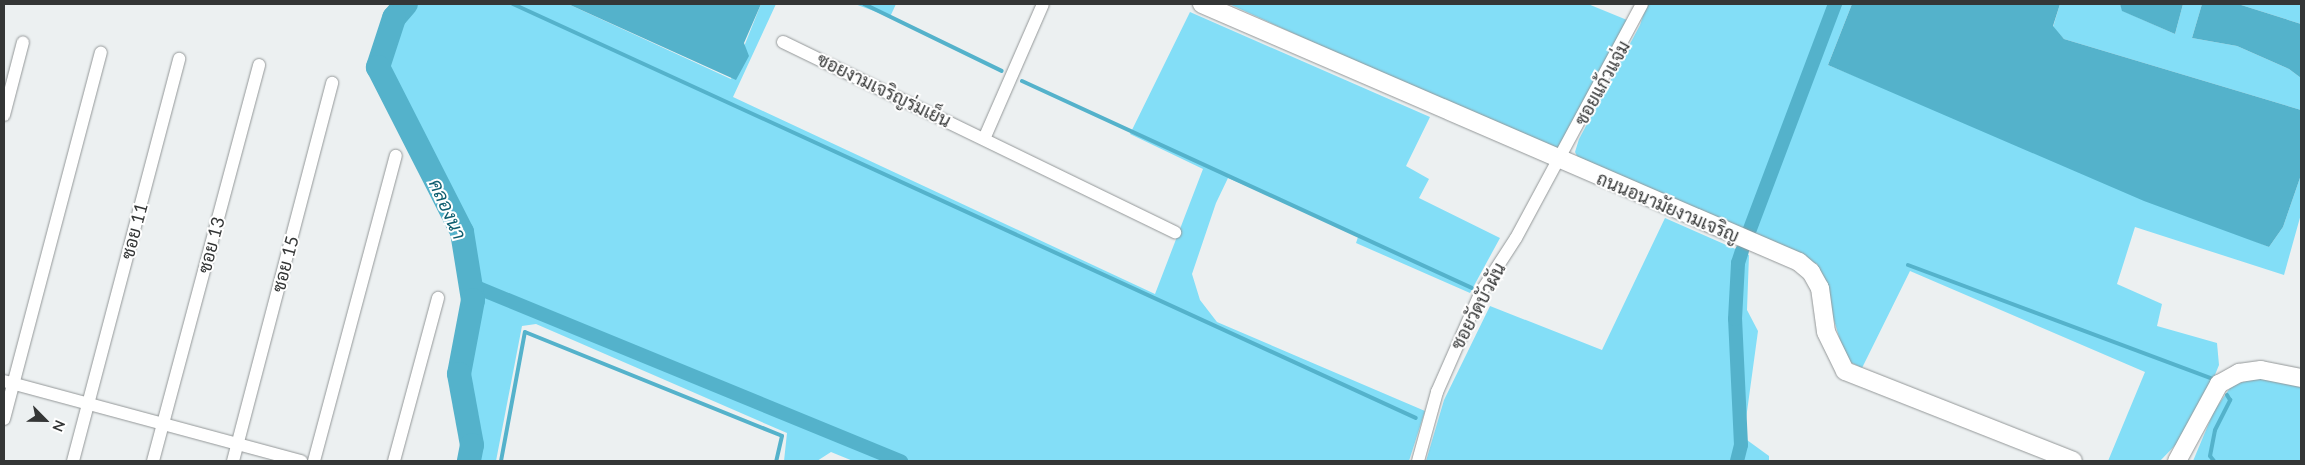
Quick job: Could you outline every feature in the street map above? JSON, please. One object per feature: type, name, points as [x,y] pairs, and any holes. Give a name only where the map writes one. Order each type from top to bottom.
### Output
[{"type":"street","points":[[984,138],[1043,4]]},
{"type":"street","name":"ถนนอนามัยงามเจริญ","points":[[1202,4],[1559,161],[1799,262],[1811,272],[1820,288],[1826,332],[1845,370],[2073,461]]},
{"type":"street","name":"ซอยแก้วแจ่ม","points":[[1559,161],[1642,4]]},
{"type":"street","points":[[4,115],[23,42]]},
{"type":"street","name":"ซอยงามเจริญร่มเย็น","points":[[783,42],[1175,232]]},
{"type":"street","points":[[4,419],[9,382],[101,53]]},
{"type":"street","name":"ซอย 11","points":[[73,461],[179,59]]},
{"type":"street","name":"ซอย 13","points":[[153,461],[259,65]]},
{"type":"street","name":"ซอย 15","points":[[233,461],[332,83]]},
{"type":"street","points":[[314,461],[396,156]]},
{"type":"street","name":"ซอยวัดบัวผัน","points":[[1418,461],[1437,392],[1467,320],[1559,161]]},
{"type":"street","points":[[394,461],[438,298]]},
{"type":"street","points":[[2177,461],[2220,384],[2239,372],[2261,370],[2301,378]]},
{"type":"street","points":[[9,382],[301,461]]},
{"type":"shaded area","points":[[413,4],[568,4],[731,79],[761,4],[776,4],[733,97],[1155,294],[1203,169],[1130,134],[1190,12],[1430,117],[1406,166],[1429,179],[1419,198],[1500,238],[1470,293],[1356,243],[1359,234],[1228,178],[1216,203],[1192,274],[1200,300],[1217,322],[1425,411],[1409,461],[853,461],[831,452],[817,461],[784,461],[787,433],[536,324],[522,326],[496,461],[474,461],[476,435],[466,360],[479,303],[469,234],[385,68],[396,29]]},
{"type":"shaded area","points":[[568,4],[761,4],[744,43],[749,56],[736,80]]},
{"type":"shaded area","points":[[855,4],[896,4],[890,17]]},
{"type":"shaded area","points":[[1229,4],[1588,4],[1627,20],[1557,153]]},
{"type":"shaded area","points":[[1647,4],[1852,4],[1828,65],[2269,247],[2283,227],[2301,175],[2301,214],[2284,275],[2135,227],[2117,284],[2162,304],[2157,326],[2217,343],[2219,365],[2210,387],[2185,435],[2160,461],[2108,461],[2145,372],[1910,271],[1862,368],[1846,360],[1817,264],[1580,162],[1575,152],[1579,139],[1640,25]]},
{"type":"shaded area","points":[[1852,4],[2060,4],[2053,26],[2064,39],[2301,110],[2301,175],[2283,227],[2269,247],[2144,201],[1828,65]]},
{"type":"shaded area","points":[[2060,4],[2120,4],[2123,11],[2175,34],[2183,4],[2202,4],[2192,38],[2237,46],[2289,69],[2301,78],[2301,110],[2064,39],[2053,27]]},
{"type":"shaded area","points":[[2120,4],[2183,4],[2175,34],[2122,11]]},
{"type":"shaded area","points":[[2202,4],[2238,4],[2301,24],[2301,78],[2289,69],[2237,46],[2192,38]]},
{"type":"shaded area","points":[[2238,4],[2301,4],[2301,24]]},
{"type":"shaded area","points":[[1665,218],[1749,255],[1747,310],[1758,331],[1746,419],[1747,440],[1769,456],[1769,461],[1426,461],[1444,400],[1490,306],[1602,350]]},
{"type":"shaded area","points":[[2257,378],[2301,385],[2301,461],[2193,461],[2214,411],[2232,385]]},
{"type":"waterway","name":"คลองนา","points":[[406,4],[394,18],[378,67],[462,232],[473,300],[459,374],[472,445],[469,461]]},
{"type":"waterway","points":[[513,4],[1416,418]]},
{"type":"waterway","points":[[864,4],[1002,71]]},
{"type":"waterway","points":[[1750,229],[1835,4]]},
{"type":"waterway","points":[[1022,81],[1472,288]]},
{"type":"waterway","points":[[1737,461],[1741,445],[1735,319],[1738,263],[1742,251]]},
{"type":"waterway","points":[[1908,265],[2213,379]]},
{"type":"waterway","points":[[471,285],[901,461]]},
{"type":"waterway","points":[[501,461],[525,332],[782,436],[776,461]]},
{"type":"waterway","points":[[2214,461],[2210,456],[2215,430],[2230,400],[2227,395]]}]
